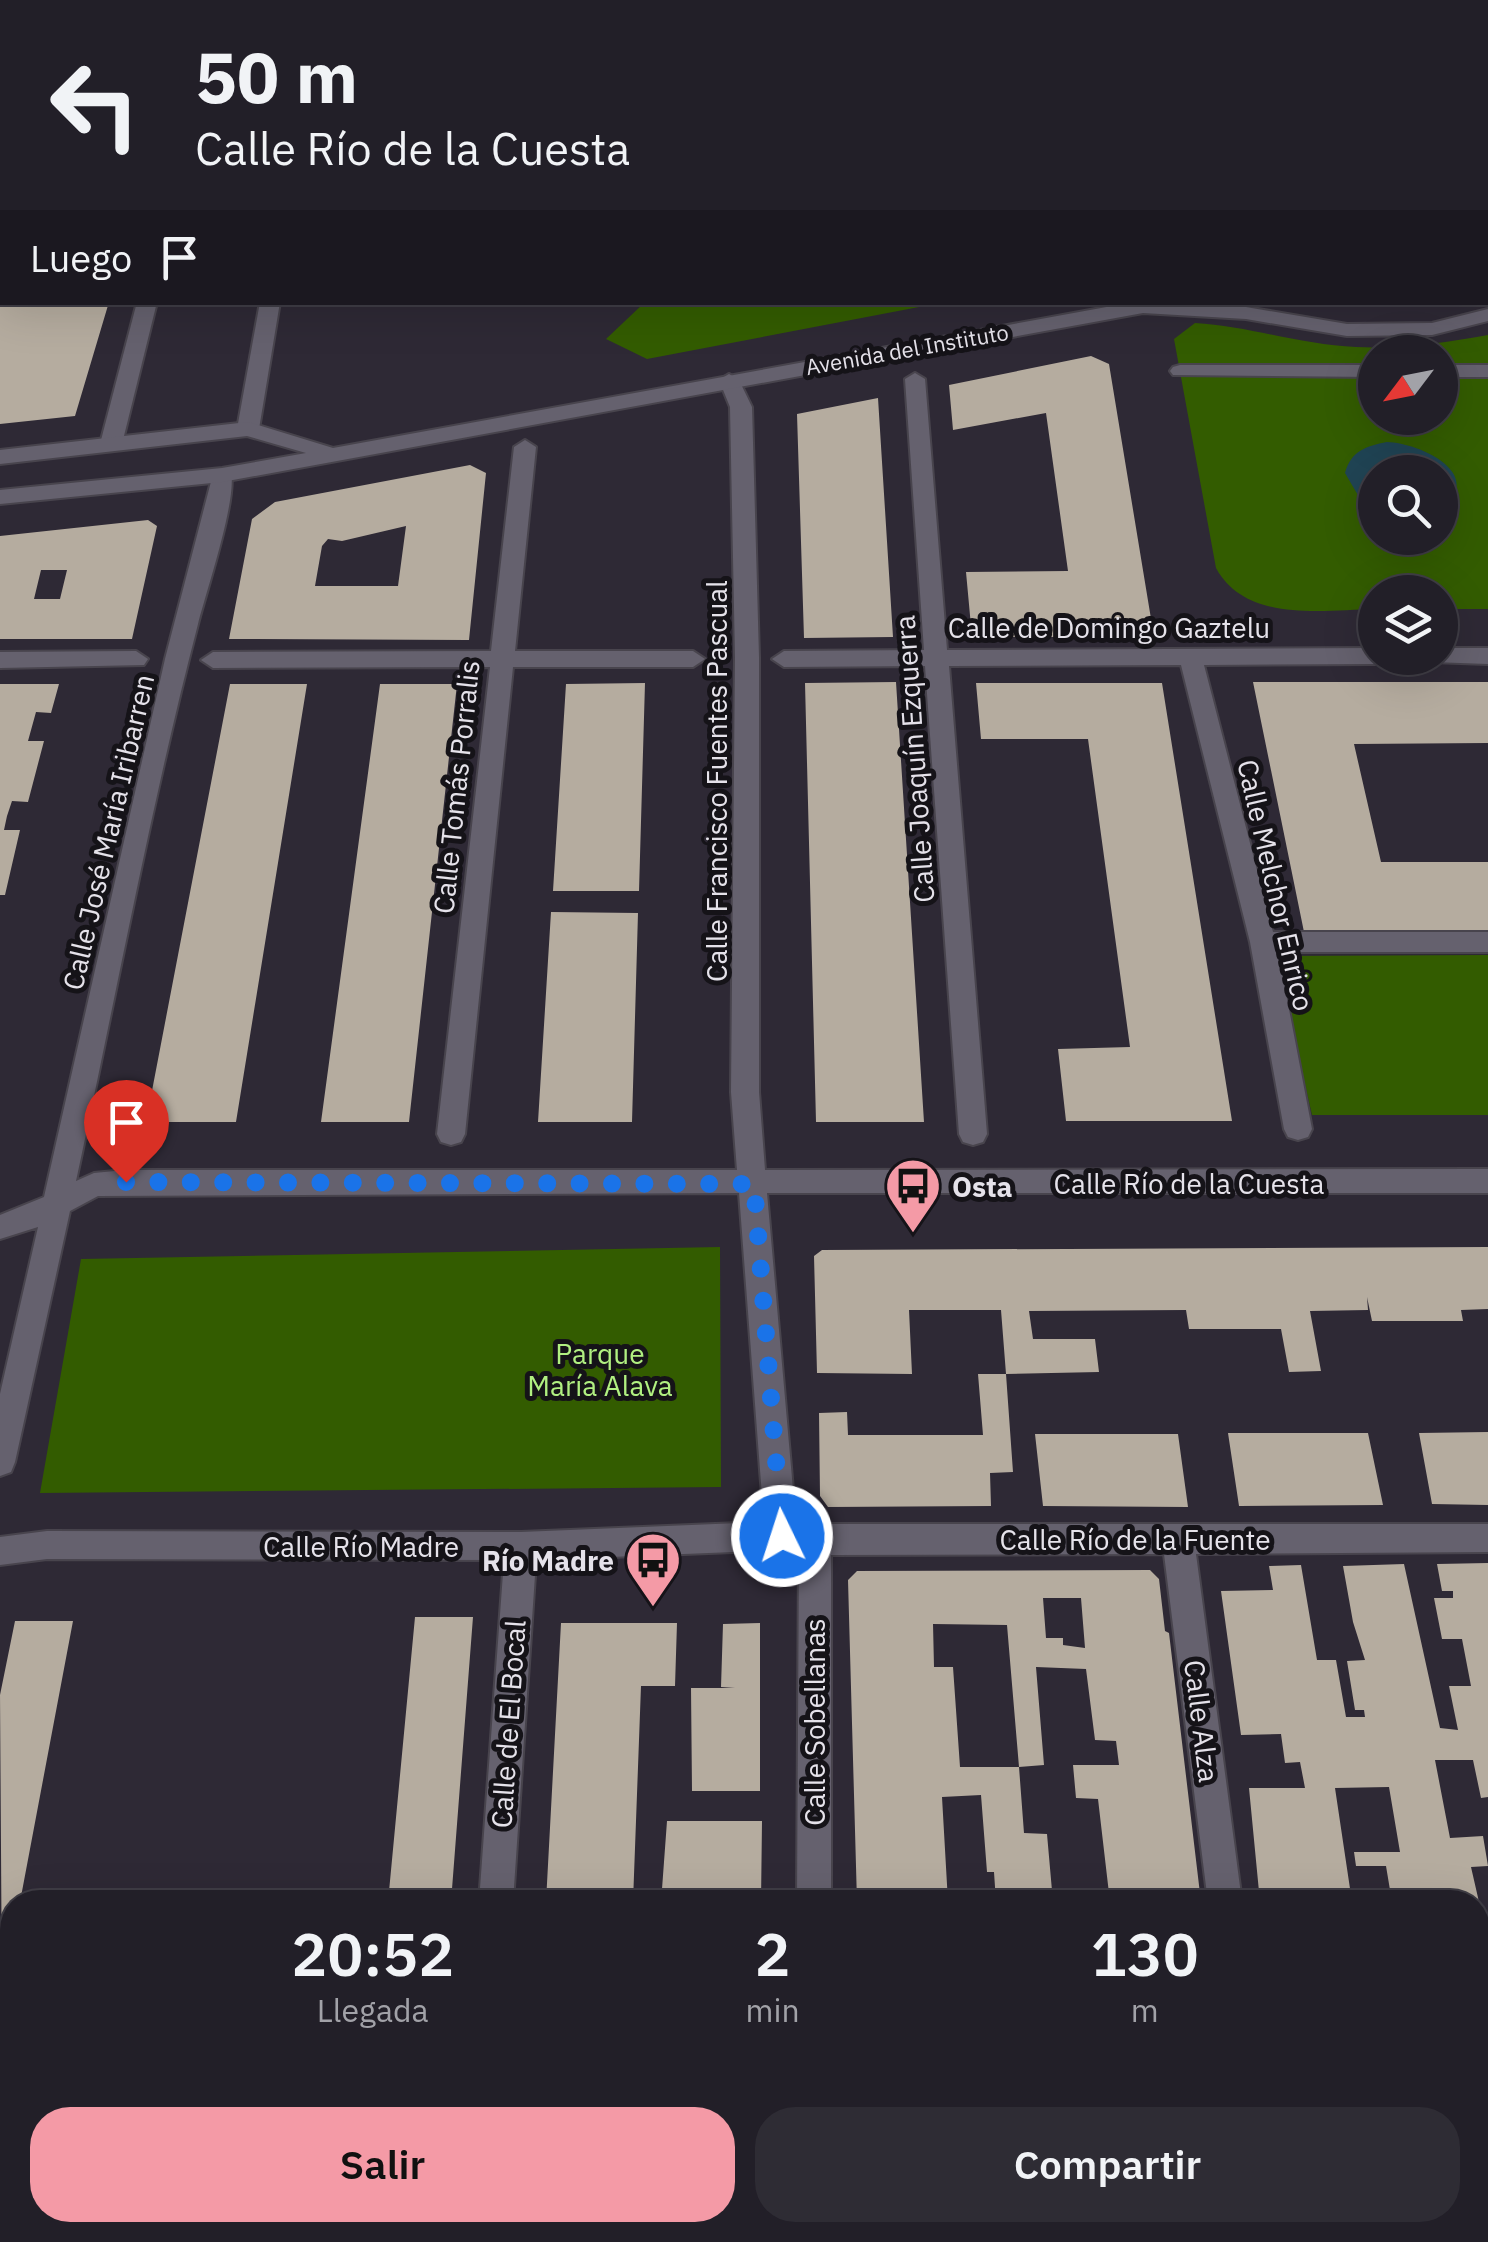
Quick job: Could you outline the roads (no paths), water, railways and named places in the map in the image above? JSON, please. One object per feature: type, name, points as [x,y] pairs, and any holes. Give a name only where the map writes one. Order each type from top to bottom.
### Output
[{"type":"street","points":[[111,444],[146,305]]},
{"type":"street","points":[[248,429],[269,305]]},
{"type":"street","name":"Avenida del Instituto","points":[[0,496],[222,475],[329,452],[1143,308],[1246,312],[1347,330],[1432,329],[1488,315]]},
{"type":"street","points":[[1180,371],[1358,371]]},
{"type":"street","points":[[1458,371],[1488,371]]},
{"type":"street","name":"Calle Joaquín Ezquerra","points":[[915,379],[973,1134]]},
{"type":"street","name":"Calle Francisco Fuentes Pascual","points":[[730,380],[741,407],[748,657],[746,1092],[782,1536]]},
{"type":"street","name":"Avenida del Instituto","points":[[0,457],[248,429],[329,452]]},
{"type":"street","name":"Calle Tomás Porralis","points":[[451,1134],[525,447]]},
{"type":"street","name":"Calle José María Iribarren","points":[[0,1462],[177,659],[219,502],[222,475]]},
{"type":"street","name":"Calle Melchor Enrico","points":[[1190,656],[1263,942],[1298,1130]]},
{"type":"street","name":"Calle de Domingo Gaztelu","points":[[784,659],[1358,656]]},
{"type":"street","points":[[1458,656],[1488,656]]},
{"type":"street","points":[[0,660],[136,659]]},
{"type":"street","points":[[213,660],[693,659]]},
{"type":"street","points":[[1263,942],[1488,942]]},
{"type":"street","name":"Calle Río de la Cuesta","points":[[0,1227],[94,1186],[126,1182],[1488,1181]]},
{"type":"street","name":"Calle Río de la Fuente","points":[[782,1536],[816,1540],[1488,1538]]},
{"type":"street","name":"Calle Río Madre","points":[[0,1551],[47,1546],[521,1546],[782,1536]]},
{"type":"street","name":"Calle Alza","points":[[1178,1539],[1223,1890]]},
{"type":"street","name":"Calle Sobellanas","points":[[814,1890],[816,1540]]},
{"type":"street","name":"Calle de El Bocal","points":[[497,1890],[521,1546]]},
{"type":"water","points":[[1401,444],[1431,455],[1358,455],[1358,495],[1345,473],[1351,459],[1372,445]]},
{"type":"place","name":"Osta","points":[[913,1235]]},
{"type":"place","name":"Río Madre","points":[[653,1609]]},
{"type":"park label","name":"Parque María Alava","points":[[600,1369]]}]
